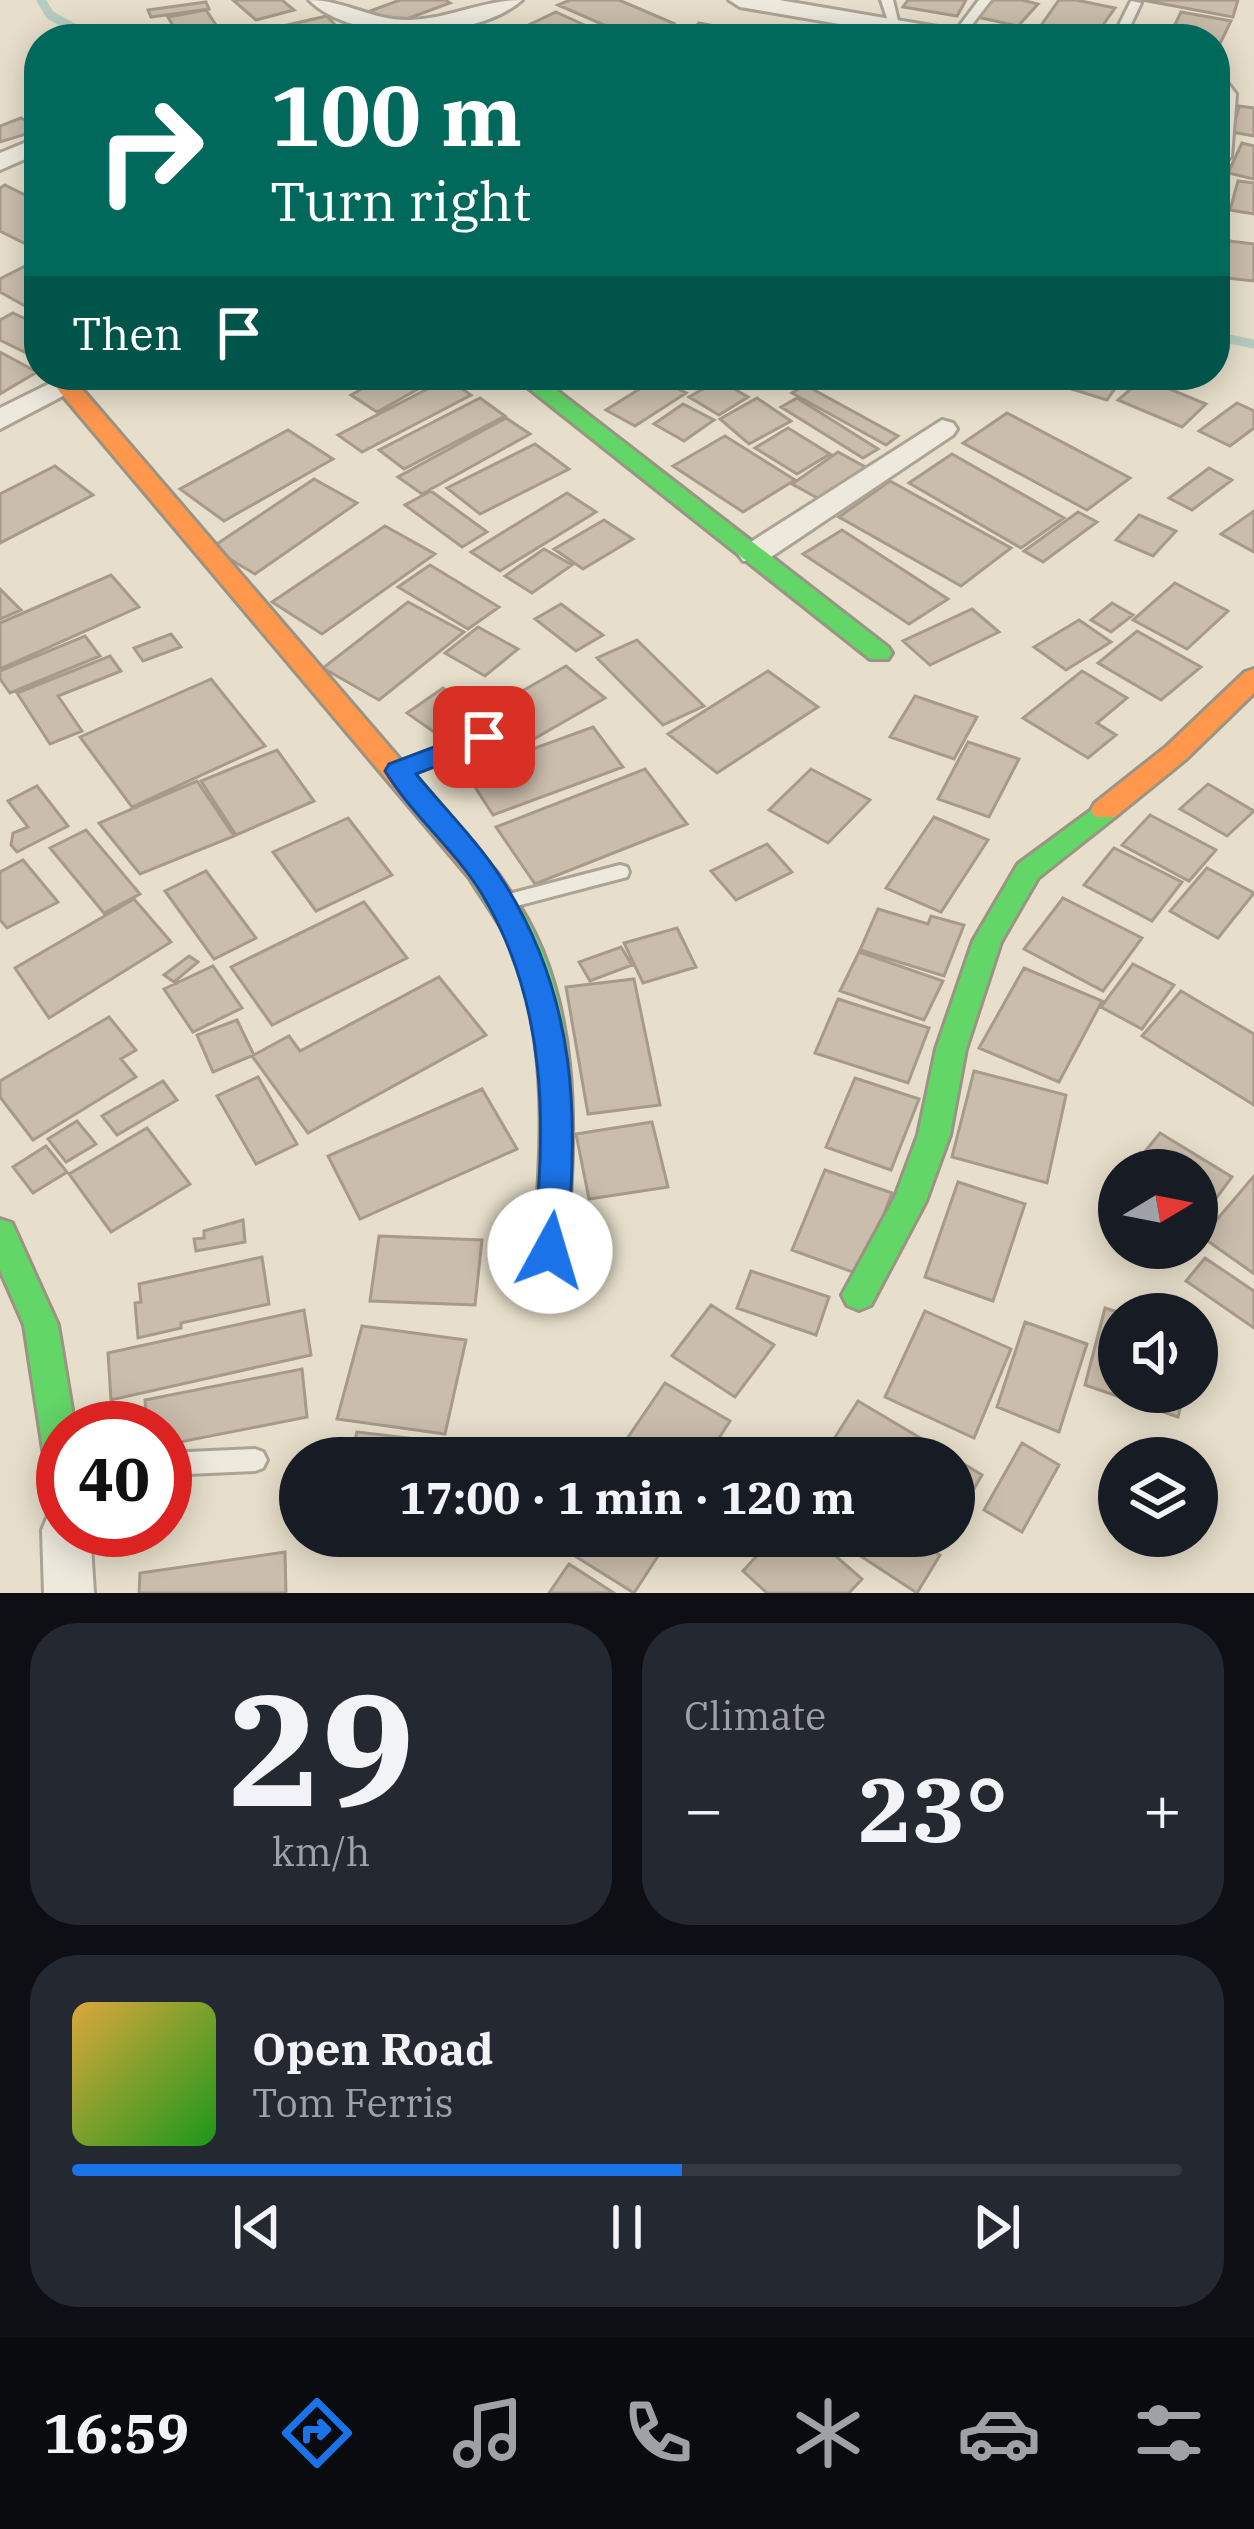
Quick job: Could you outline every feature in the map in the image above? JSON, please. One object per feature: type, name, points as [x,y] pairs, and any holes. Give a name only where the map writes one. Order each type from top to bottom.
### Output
[{"type":"street","points":[[320,0],[340,13],[402,24]]},
{"type":"street","points":[[448,24],[511,0]]},
{"type":"street","points":[[740,0],[879,24]]},
{"type":"street","points":[[0,420],[60,390]]},
{"type":"street","points":[[85,390],[492,886],[533,967],[552,1043],[560,1155],[550,1251]]},
{"type":"street","points":[[542,390],[879,653]]},
{"type":"street","points":[[754,554],[942,429]]},
{"type":"street","points":[[859,1295],[910,1201],[934,1135],[951,1049],[987,941],[1028,872],[1176,753],[1254,678]]},
{"type":"street","points":[[0,1233],[40,1325],[53,1401]]},
{"type":"street","points":[[67,1557],[69,1593]]},
{"type":"lane","points":[[398,771],[484,737]]},
{"type":"lane","points":[[500,903],[620,872]]},
{"type":"lane","points":[[192,1463],[255,1460]]},
{"type":"building","points":[[233,0],[282,0],[294,10],[256,20]]},
{"type":"building","points":[[400,0],[450,3],[393,24],[370,11]]},
{"type":"building","points":[[570,0],[619,0],[673,23],[602,24],[558,5]]},
{"type":"building","points":[[908,0],[966,0],[957,16],[903,7]]},
{"type":"building","points":[[993,0],[1038,4],[1020,24],[977,17]]},
{"type":"building","points":[[1059,0],[1115,8],[1104,24],[1042,24]]},
{"type":"building","points":[[1142,0],[1238,0],[1233,17]]},
{"type":"building","points":[[206,2],[209,9],[151,17],[148,10]]},
{"type":"building","points":[[206,10],[215,24],[172,24],[168,17]]},
{"type":"building","points":[[556,12],[582,24],[531,24]]},
{"type":"building","points":[[1181,12],[1231,21],[1230,24],[1175,24]]},
{"type":"building","points":[[327,16],[334,24],[292,24]]},
{"type":"building","points":[[1239,106],[1254,108],[1254,136],[1232,132]]},
{"type":"building","points":[[21,118],[24,135],[0,142],[0,126]]},
{"type":"building","points":[[1242,143],[1254,146],[1254,179],[1230,173]]},
{"type":"building","points":[[1238,181],[1254,183],[1254,214],[1230,210]]},
{"type":"building","points":[[5,185],[24,194],[24,243],[0,231],[0,188]]},
{"type":"building","points":[[1230,241],[1254,244],[1254,281],[1230,278]]},
{"type":"building","points":[[24,267],[24,305],[0,292],[0,279]]},
{"type":"building","points":[[13,313],[24,318],[24,352],[0,340],[0,320]]},
{"type":"building","points":[[0,352],[24,365],[24,380],[0,394]]},
{"type":"building","points":[[360,390],[416,390],[377,412],[351,395]]},
{"type":"building","points":[[426,390],[464,390],[471,395],[362,452],[338,435]]},
{"type":"building","points":[[638,390],[686,393],[635,426],[606,410]]},
{"type":"building","points":[[701,390],[736,390],[748,397],[719,415],[689,397]]},
{"type":"building","points":[[814,390],[898,436],[886,445],[792,393]]},
{"type":"building","points":[[1075,390],[1114,390],[1107,400]]},
{"type":"building","points":[[1129,390],[1172,390],[1206,404],[1182,427],[1118,400]]},
{"type":"building","points":[[480,398],[505,416],[404,469],[379,450]]},
{"type":"building","points":[[757,398],[791,421],[749,444],[720,419]]},
{"type":"building","points":[[797,398],[878,449],[863,458],[781,407]]},
{"type":"building","points":[[1237,403],[1254,411],[1254,428],[1230,446],[1199,431]]},
{"type":"building","points":[[683,404],[714,420],[684,441],[654,424]]},
{"type":"building","points":[[1007,413],[1130,478],[1087,510],[963,443]]},
{"type":"building","points":[[506,418],[530,434],[422,494],[398,477]]},
{"type":"building","points":[[788,428],[830,454],[797,474],[755,448]]},
{"type":"building","points":[[288,430],[333,459],[224,521],[180,489]]},
{"type":"building","points":[[725,436],[795,480],[743,512],[673,466]]},
{"type":"building","points":[[535,444],[569,469],[480,514],[447,488]]},
{"type":"building","points":[[838,452],[869,469],[823,501],[792,484]]},
{"type":"building","points":[[952,454],[1064,518],[1021,548],[909,483]]},
{"type":"building","points":[[55,466],[93,495],[0,543],[0,494]]},
{"type":"building","points":[[1209,468],[1232,480],[1192,510],[1169,498]]},
{"type":"building","points":[[314,479],[357,503],[255,574],[211,548]]},
{"type":"building","points":[[890,481],[1011,548],[961,586],[839,517]]},
{"type":"building","points":[[431,491],[487,532],[462,547],[405,505]]},
{"type":"building","points":[[567,493],[596,512],[500,571],[471,552]]},
{"type":"building","points":[[1254,511],[1254,552],[1221,534]]},
{"type":"building","points":[[1078,512],[1097,522],[1043,562],[1024,551]]},
{"type":"building","points":[[1139,515],[1176,531],[1153,556],[1116,540]]},
{"type":"building","points":[[604,520],[633,539],[583,569],[554,549]]},
{"type":"building","points":[[385,526],[435,554],[322,634],[272,602]]},
{"type":"building","points":[[842,530],[948,599],[909,624],[803,554]]},
{"type":"building","points":[[544,549],[572,565],[532,593],[505,576]]},
{"type":"building","points":[[430,565],[499,607],[468,629],[398,587]]},
{"type":"building","points":[[111,575],[139,607],[0,669],[0,623]]},
{"type":"building","points":[[1175,583],[1228,611],[1187,649],[1133,620]]},
{"type":"building","points":[[0,589],[21,610],[0,619]]},
{"type":"building","points":[[408,602],[464,632],[379,700],[323,668]]},
{"type":"building","points":[[1112,603],[1133,615],[1111,632],[1091,620]]},
{"type":"building","points":[[561,604],[603,635],[576,651],[535,619]]},
{"type":"building","points":[[972,609],[999,632],[930,665],[903,641]]},
{"type":"building","points":[[1079,620],[1111,642],[1066,670],[1034,647]]},
{"type":"building","points":[[478,627],[518,649],[485,676],[445,653]]},
{"type":"building","points":[[1137,631],[1201,667],[1161,700],[1098,663]]},
{"type":"building","points":[[171,634],[181,647],[143,661],[134,648]]},
{"type":"building","points":[[85,636],[100,656],[10,693],[0,679],[0,671]]},
{"type":"building","points":[[637,640],[704,706],[663,725],[597,658]]},
{"type":"building","points":[[110,656],[121,671],[58,696],[82,731],[50,744],[17,693]]},
{"type":"building","points":[[566,666],[605,698],[534,739],[496,706]]},
{"type":"building","points":[[768,671],[818,707],[717,773],[668,734]]},
{"type":"building","points":[[1082,671],[1127,698],[1097,723],[1116,735],[1088,758],[1023,718]]},
{"type":"building","points":[[211,679],[265,746],[132,807],[80,737]]},
{"type":"building","points":[[443,688],[487,719],[451,744],[407,713]]},
{"type":"building","points":[[915,696],[977,717],[954,759],[890,737]]},
{"type":"building","points":[[593,727],[623,767],[493,815],[466,773]]},
{"type":"building","points":[[968,742],[1019,759],[989,817],[938,799]]},
{"type":"building","points":[[277,750],[314,801],[236,835],[201,781]]},
{"type":"building","points":[[645,769],[687,824],[535,884],[496,827]]},
{"type":"building","points":[[811,769],[870,800],[828,843],[769,810]]},
{"type":"building","points":[[197,781],[234,836],[140,874],[99,823]]},
{"type":"building","points":[[1208,784],[1254,811],[1227,836],[1180,809]]},
{"type":"building","points":[[37,786],[68,826],[17,852],[11,845],[13,833],[28,827],[8,801]]},
{"type":"building","points":[[1150,815],[1216,850],[1189,881],[1122,845]]},
{"type":"building","points":[[934,817],[988,840],[941,912],[886,888]]},
{"type":"building","points":[[348,818],[392,875],[316,911],[273,852]]},
{"type":"building","points":[[86,830],[140,894],[104,913],[50,848]]},
{"type":"building","points":[[767,844],[792,872],[736,900],[711,871]]},
{"type":"building","points":[[1114,848],[1182,882],[1152,921],[1084,885]]},
{"type":"building","points":[[23,860],[58,902],[7,928],[0,920],[0,872]]},
{"type":"building","points":[[1207,868],[1254,893],[1218,938],[1170,911]]},
{"type":"building","points":[[206,871],[256,938],[214,959],[165,891]]},
{"type":"building","points":[[1063,898],[1142,938],[1103,991],[1024,949]]},
{"type":"building","points":[[134,899],[171,942],[49,1018],[15,968]]},
{"type":"building","points":[[364,902],[407,958],[272,1025],[231,967]]},
{"type":"building","points":[[878,909],[928,924],[931,916],[964,925],[944,976],[860,950]]},
{"type":"building","points":[[677,928],[696,967],[643,983],[624,943]]},
{"type":"building","points":[[621,947],[632,965],[590,981],[579,962]]},
{"type":"building","points":[[859,952],[943,981],[924,1020],[840,991]]},
{"type":"building","points":[[189,956],[198,962],[174,982],[164,975]]},
{"type":"building","points":[[1133,964],[1174,985],[1142,1029],[1101,1007]]},
{"type":"building","points":[[213,966],[242,1008],[193,1032],[164,989]]},
{"type":"building","points":[[1024,968],[1102,1001],[1059,1082],[979,1048]]},
{"type":"building","points":[[439,977],[486,1035],[308,1133],[252,1056],[289,1036],[300,1051]]},
{"type":"building","points":[[634,979],[660,1105],[588,1114],[566,987]]},
{"type":"building","points":[[1181,991],[1254,1034],[1254,1105],[1142,1036]]},
{"type":"building","points":[[838,999],[929,1028],[908,1083],[815,1053]]},
{"type":"building","points":[[109,1017],[136,1050],[121,1059],[136,1077],[33,1140],[0,1097],[0,1081]]},
{"type":"building","points":[[237,1020],[254,1055],[213,1072],[197,1035]]},
{"type":"building","points":[[974,1071],[1066,1095],[1047,1183],[952,1157]]},
{"type":"building","points":[[258,1077],[297,1144],[256,1164],[217,1096]]},
{"type":"building","points":[[855,1078],[919,1099],[891,1170],[826,1147]]},
{"type":"building","points":[[163,1081],[177,1100],[117,1135],[102,1116]]},
{"type":"building","points":[[482,1089],[517,1149],[360,1219],[328,1156]]},
{"type":"building","points":[[77,1121],[96,1144],[66,1162],[48,1139]]},
{"type":"building","points":[[652,1122],[668,1187],[589,1199],[576,1134]]},
{"type":"building","points":[[147,1128],[190,1184],[111,1232],[69,1174]]},
{"type":"building","points":[[1160,1133],[1186,1149],[1147,1149]]},
{"type":"building","points":[[46,1146],[67,1172],[33,1193],[13,1167]]},
{"type":"building","points":[[1218,1168],[1232,1177],[1218,1196]]},
{"type":"building","points":[[825,1170],[892,1193],[861,1275],[792,1250]]},
{"type":"building","points":[[1254,1176],[1253,1273],[1218,1248],[1218,1218]]},
{"type":"building","points":[[958,1182],[1025,1204],[993,1301],[925,1277]]},
{"type":"building","points":[[243,1220],[245,1242],[196,1251],[194,1239],[204,1238],[204,1231]]},
{"type":"building","points":[[379,1236],[482,1240],[475,1305],[370,1301]]},
{"type":"building","points":[[262,1257],[269,1304],[181,1323],[181,1328],[138,1338],[135,1303],[141,1302],[139,1284]]},
{"type":"building","points":[[1218,1267],[1254,1291],[1254,1328],[1218,1303],[1218,1293],[1203,1293],[1186,1281],[1196,1269]]},
{"type":"building","points":[[751,1271],[829,1297],[816,1335],[737,1308]]},
{"type":"building","points":[[711,1305],[774,1345],[735,1397],[672,1356]]},
{"type":"building","points":[[304,1310],[311,1355],[111,1400],[108,1353]]},
{"type":"building","points":[[925,1311],[1011,1349],[974,1437],[885,1397]]},
{"type":"building","points":[[1025,1322],[1087,1344],[1059,1432],[997,1407]]},
{"type":"building","points":[[362,1326],[466,1340],[445,1434],[337,1419]]},
{"type":"building","points":[[1098,1335],[1098,1389],[1085,1385]]},
{"type":"building","points":[[302,1369],[307,1417],[192,1440],[192,1401],[145,1400]]},
{"type":"building","points":[[665,1383],[730,1421],[720,1437],[628,1437]]},
{"type":"building","points":[[858,1401],[919,1437],[835,1437]]},
{"type":"building","points":[[357,1432],[400,1437],[356,1437]]},
{"type":"building","points":[[1022,1443],[1059,1465],[1022,1532],[984,1510]]},
{"type":"building","points":[[279,1553],[285,1557],[286,1593],[139,1593],[140,1573]]},
{"type":"building","points":[[577,1557],[657,1557],[634,1593]]},
{"type":"building","points":[[756,1557],[837,1557],[862,1579],[849,1593],[767,1593],[743,1571]]},
{"type":"building","points":[[862,1557],[939,1557],[917,1593]]},
{"type":"building","points":[[569,1564],[614,1593],[549,1593]]},
{"type":"waterway","points":[[41,0],[50,15],[66,24]]},
{"type":"waterway","points":[[1230,339],[1254,344]]},
{"type":"traffic: fast","points":[[542,390],[879,653]]},
{"type":"traffic: fast","points":[[859,1295],[910,1201],[934,1135],[951,1049],[987,941],[1028,871],[1105,810]]},
{"type":"traffic: fast","points":[[479,870],[508,911],[544,1003],[556,1102],[550,1251]]},
{"type":"traffic: fast","points":[[0,1233],[41,1325],[53,1401]]},
{"type":"traffic: slow","points":[[70,390],[479,870]]},
{"type":"traffic: slow","points":[[1105,810],[1176,753],[1254,678]]},
{"type":"route","points":[[484,737],[398,771],[492,886],[533,967],[552,1043],[560,1155],[550,1251]]}]
